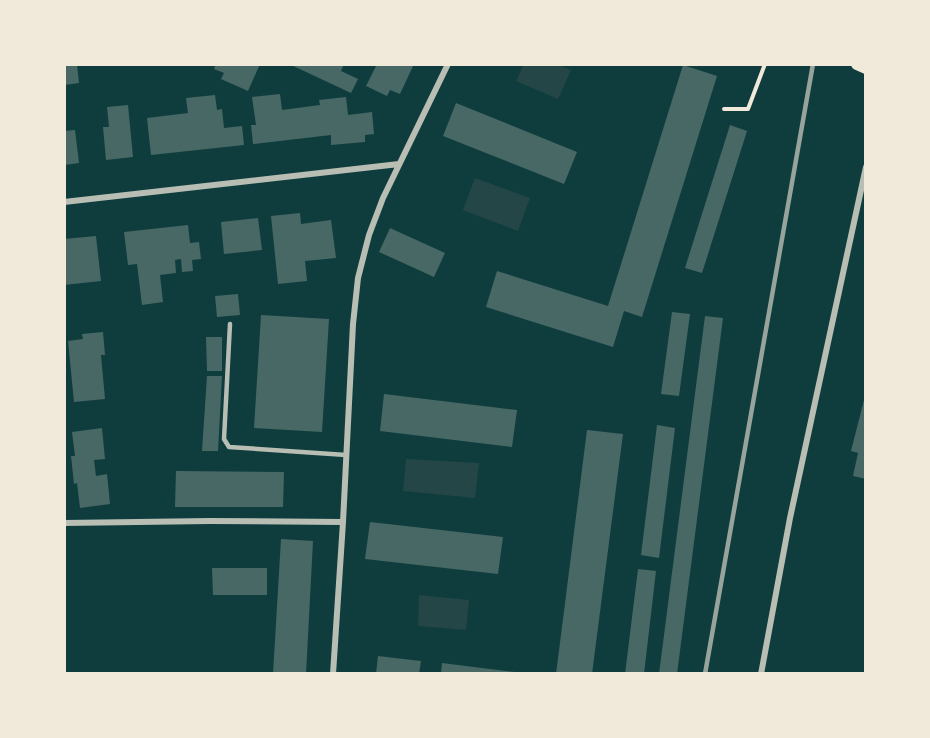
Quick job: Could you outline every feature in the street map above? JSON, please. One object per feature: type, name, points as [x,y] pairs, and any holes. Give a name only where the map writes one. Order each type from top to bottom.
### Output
[{"type":"main road","points":[[857,64],[866,68]]},
{"type":"street","points":[[333,674],[353,324],[358,278],[372,226],[383,198],[448,64]]},
{"type":"street","points":[[64,202],[399,164]]},
{"type":"street","points":[[761,674],[790,518],[866,167]]},
{"type":"street","points":[[64,524],[210,521],[343,522]]},
{"type":"lane","points":[[230,324],[224,439],[229,447],[346,455]]},
{"type":"path","points":[[724,109],[748,109],[765,64]]},
{"type":"shaded area","points":[[524,64],[558,65],[571,70],[558,99],[516,81]]},
{"type":"shaded area","points":[[475,178],[530,198],[518,231],[463,210]]},
{"type":"shaded area","points":[[406,459],[479,463],[475,498],[403,491]]},
{"type":"shaded area","points":[[419,595],[469,600],[466,630],[418,626]]},
{"type":"building","points":[[64,64],[77,64],[79,83],[64,85]]},
{"type":"building","points":[[216,64],[260,64],[248,91],[221,79],[224,73],[214,69]]},
{"type":"building","points":[[289,64],[344,64],[341,71],[358,79],[351,93]]},
{"type":"building","points":[[377,64],[414,64],[400,94],[390,90],[387,96],[366,86]]},
{"type":"building","points":[[683,65],[717,76],[642,317],[624,311],[613,347],[486,307],[497,271],[608,306]]},
{"type":"building","points":[[280,94],[282,110],[320,105],[319,100],[346,97],[348,115],[372,112],[374,134],[365,135],[365,142],[331,145],[331,135],[253,144],[251,125],[256,125],[252,97]]},
{"type":"building","points":[[215,95],[217,110],[222,109],[224,128],[242,126],[244,145],[151,155],[147,118],[188,113],[186,98]]},
{"type":"building","points":[[456,103],[577,152],[564,184],[443,136]]},
{"type":"building","points":[[128,105],[133,157],[106,160],[103,127],[109,127],[107,107]]},
{"type":"building","points":[[730,125],[747,131],[702,273],[685,268]]},
{"type":"building","points":[[75,130],[79,163],[64,165],[64,131]]},
{"type":"building","points":[[300,213],[301,224],[331,220],[336,258],[305,261],[307,281],[278,284],[271,216]]},
{"type":"building","points":[[258,218],[262,250],[224,254],[221,222]]},
{"type":"building","points":[[188,225],[190,243],[199,242],[201,259],[192,260],[193,271],[182,272],[181,259],[175,260],[176,273],[160,275],[163,302],[142,305],[137,264],[128,265],[124,232]]},
{"type":"building","points":[[390,228],[445,253],[434,277],[379,252]]},
{"type":"building","points":[[96,236],[101,281],[64,285],[64,239]]},
{"type":"building","points":[[238,294],[240,315],[217,317],[215,296]]},
{"type":"building","points":[[672,312],[690,314],[679,396],[661,394]]},
{"type":"building","points":[[261,315],[329,319],[322,432],[254,428]]},
{"type":"building","points":[[705,316],[723,318],[677,674],[659,674]]},
{"type":"building","points":[[103,332],[105,355],[101,355],[105,399],[74,402],[68,341],[83,339],[82,334]]},
{"type":"building","points":[[206,337],[222,337],[222,371],[207,371]]},
{"type":"building","points":[[207,376],[222,376],[218,451],[202,451]]},
{"type":"building","points":[[384,394],[517,410],[512,447],[380,431]]},
{"type":"building","points":[[865,396],[866,479],[853,476],[858,453],[851,451]]},
{"type":"building","points":[[657,425],[675,428],[659,558],[641,555]]},
{"type":"building","points":[[102,428],[105,459],[94,460],[96,476],[107,474],[110,504],[80,508],[77,483],[74,484],[71,456],[75,456],[72,432]]},
{"type":"building","points":[[587,430],[623,434],[592,674],[556,674]]},
{"type":"building","points":[[176,471],[284,472],[283,507],[175,507]]},
{"type":"building","points":[[370,522],[503,537],[498,574],[365,559]]},
{"type":"building","points":[[281,539],[313,541],[306,674],[273,674]]},
{"type":"building","points":[[212,568],[267,568],[267,595],[213,595]]},
{"type":"building","points":[[638,569],[656,571],[644,674],[625,674]]},
{"type":"building","points":[[378,656],[421,661],[419,674],[376,674]]},
{"type":"building","points":[[442,663],[515,672],[515,674],[441,674]]},
{"type":"railway","points":[[705,674],[813,64]]}]
